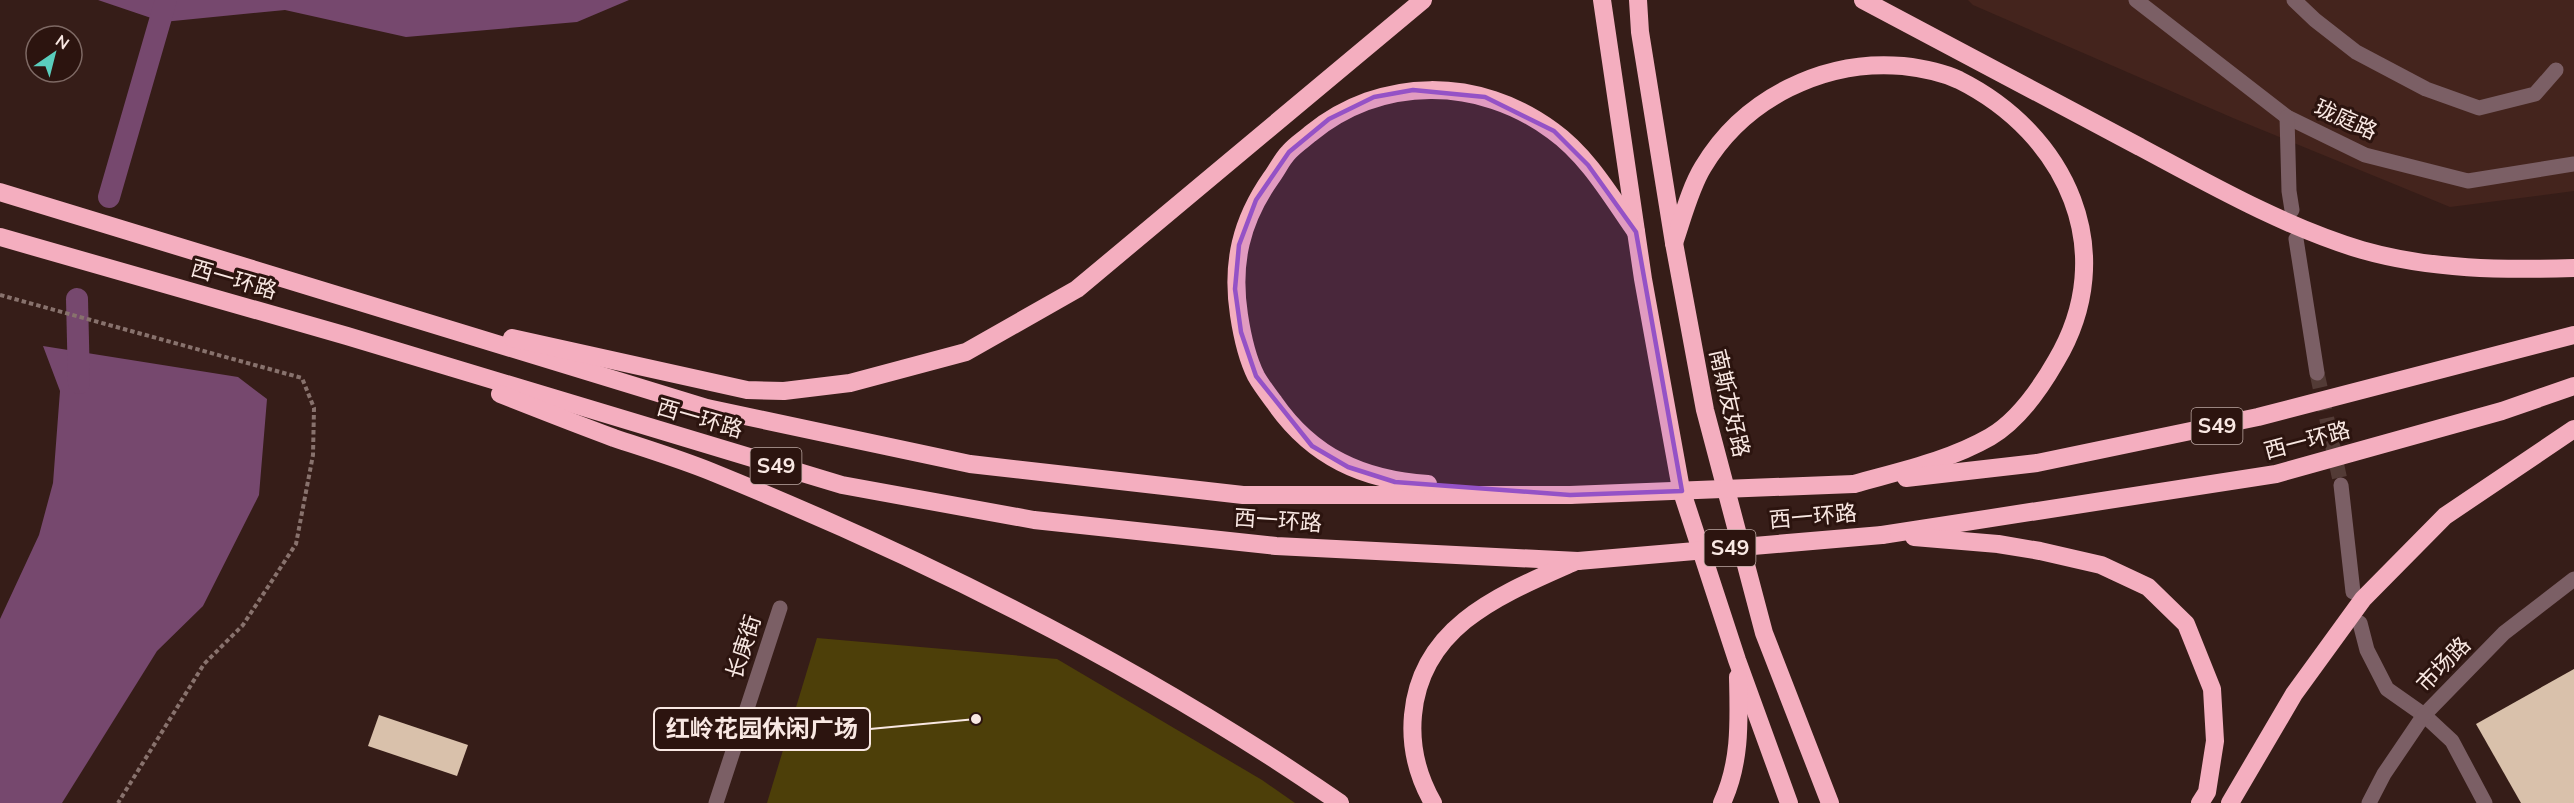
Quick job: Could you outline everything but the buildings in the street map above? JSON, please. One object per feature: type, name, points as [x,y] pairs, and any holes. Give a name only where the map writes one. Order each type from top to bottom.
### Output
[{"type":"highway","points":[[372,307],[747,390],[784,391],[850,383],[966,352],[1077,289],[1423,0]]},
{"type":"highway","points":[[1602,0],[1636,232],[1681,489],[1737,660],[1789,803]]},
{"type":"highway","name":"南斯友好路","points":[[1638,0],[1640,32],[1674,243],[1705,410],[1764,633],[1830,803]]},
{"type":"highway","points":[[1863,0],[2212,185],[2295,224],[2362,250],[2439,266],[2518,270],[2574,268]]},
{"type":"highway","points":[[1674,243],[1702,168],[1729,132],[1755,108],[1793,85],[1834,70],[1878,64],[1919,68],[1957,79],[1990,99],[2025,127],[2051,160],[2075,201],[2083,239],[2086,278],[2078,313],[2065,347],[2044,381],[2022,410],[1992,436],[1949,456],[1854,484]]},
{"type":"highway","points":[[1570,495],[1395,482],[1348,467],[1312,446],[1282,413],[1256,376],[1241,332],[1235,289],[1239,245],[1256,200],[1289,152],[1329,118],[1374,98],[1413,90],[1449,91],[1485,96],[1521,111],[1554,131],[1588,165],[1636,232]]},
{"type":"highway","name":"西一环路","points":[[0,192],[707,408],[970,464],[1243,495],[1570,495],[1854,484],[2037,463],[2258,417],[2574,335]]},
{"type":"highway","name":"西一环路","points":[[0,237],[346,336],[842,485],[1022,518],[1276,546],[1578,561],[1882,535],[2277,474],[2502,411],[2574,386]]},
{"type":"highway","points":[[346,336],[612,437],[709,470],[842,526],[964,585],[1156,686],[1269,754],[1340,803]]},
{"type":"highway","points":[[2230,803],[2294,694],[2363,599],[2445,516],[2574,429]]},
{"type":"highway","points":[[1882,535],[1998,544],[2040,551],[2101,565],[2148,587],[2186,624],[2212,689],[2215,741],[2207,792],[2200,803]]},
{"type":"highway","points":[[1432,803],[1420,780],[1411,737],[1415,693],[1435,648],[1470,615],[1515,588],[1578,561]]},
{"type":"highway","points":[[1722,803],[1731,784],[1740,736],[1737,660]]},
{"type":"street","name":"珑庭路","points":[[2136,0],[2287,117],[2365,155],[2468,181],[2574,164]]},
{"type":"street","points":[[2294,0],[2315,20],[2356,52],[2426,89],[2479,108],[2535,94],[2556,70]]},
{"type":"street","points":[[2287,117],[2289,191],[2292,210]]},
{"type":"street","points":[[2296,239],[2317,373]]},
{"type":"street","points":[[2341,485],[2353,592]]},
{"type":"street","name":"市场路","points":[[2369,803],[2384,774],[2424,715],[2504,633],[2574,579]]},
{"type":"street","name":"长庚街","points":[[716,803],[780,608]]},
{"type":"street","points":[[2360,623],[2367,650],[2387,689],[2424,715],[2452,741],[2485,803]]},
{"type":"path","points":[[0,295],[302,378],[314,408],[313,455],[296,544],[243,625],[204,664],[118,803]]},
{"type":"highlighted area","points":[[1413,90],[1485,97],[1554,131],[1588,165],[1636,232],[1682,491],[1570,495],[1395,482],[1348,467],[1312,446],[1256,376],[1241,332],[1235,289],[1239,245],[1256,200],[1289,152],[1329,119],[1374,97]]},
{"type":"shaded area","points":[[98,0],[629,0],[577,22],[406,37],[285,10],[163,22]]},
{"type":"shaded area","points":[[1968,0],[2574,0],[2574,191],[2450,207],[2233,118],[1973,5]]},
{"type":"shaded area","points":[[43,346],[238,377],[267,399],[259,495],[203,606],[157,651],[62,803],[0,803],[0,619],[39,535],[53,483],[60,391]]},
{"type":"shaded area","points":[[817,638],[1057,659],[1262,780],[1295,803],[767,803]]},
{"type":"waterway","points":[[109,197],[166,0]]},
{"type":"waterway","points":[[77,299],[79,383]]},
{"type":"tunnel","points":[[2317,373],[2341,485]]},
{"type":"place","name":"红岭花园休闲广场","points":[[976,719]]}]
